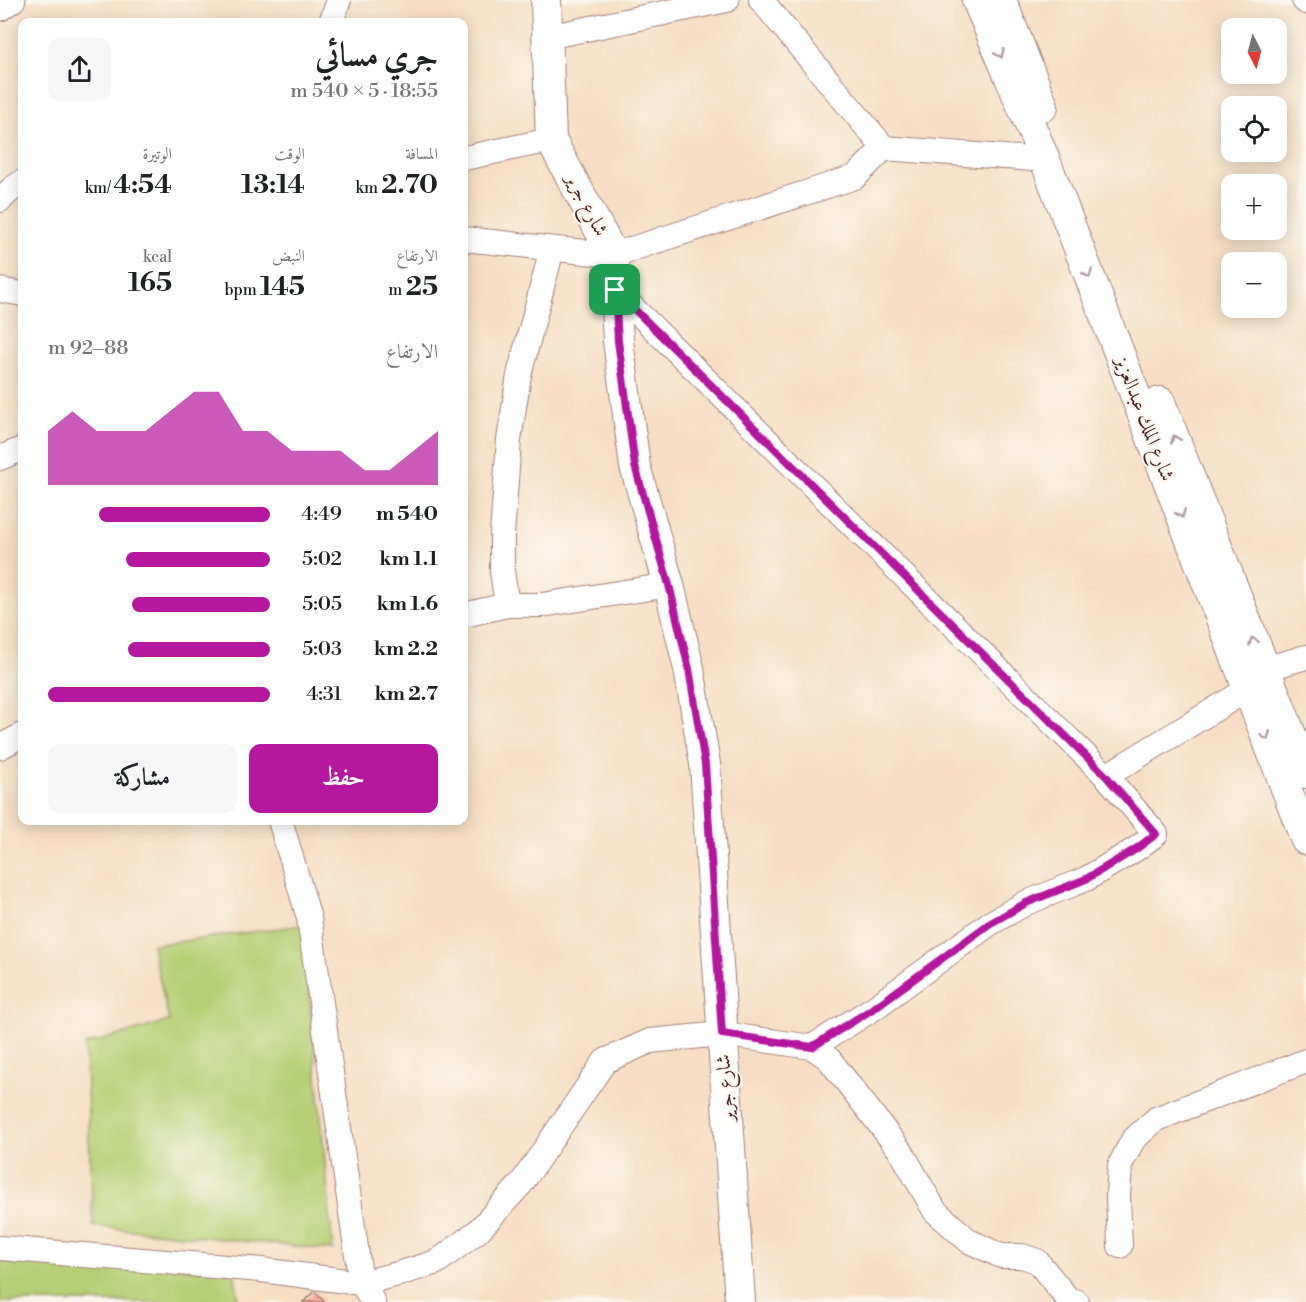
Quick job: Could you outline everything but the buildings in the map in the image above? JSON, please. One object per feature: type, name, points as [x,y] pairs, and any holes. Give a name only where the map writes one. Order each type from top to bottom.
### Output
[{"type":"street","points":[[0,9],[13,0]]},
{"type":"street","points":[[332,18],[339,0]]},
{"type":"street","name":"شارع جرير","points":[[546,0],[551,140],[613,255],[618,341],[635,466],[669,585],[689,669],[705,764],[740,1302]]},
{"type":"street","points":[[547,37],[727,0]]},
{"type":"street","points":[[760,0],[884,148],[1045,160]]},
{"type":"street","name":"شارع الملك عبدالعزيز","points":[[977,0],[1045,160],[1256,679],[1306,773]]},
{"type":"street","name":"شارع الملك عبدالعزيز","points":[[1001,0],[1256,679],[1306,840]]},
{"type":"street","points":[[468,157],[551,140]]},
{"type":"street","points":[[468,240],[613,255],[855,177],[884,148]]},
{"type":"street","points":[[0,200],[18,185]]},
{"type":"street","points":[[507,605],[502,571],[502,535],[509,440],[519,375],[552,249]]},
{"type":"street","points":[[0,290],[18,293]]},
{"type":"street","points":[[615,290],[1106,776],[1156,834],[1136,849],[1086,879],[1026,903],[989,924],[874,1008],[812,1047]]},
{"type":"street","points":[[0,458],[18,451]]},
{"type":"street","points":[[468,614],[507,605],[542,605],[669,585]]},
{"type":"street","points":[[1106,776],[1256,679],[1306,657]]},
{"type":"street","points":[[0,747],[18,737]]},
{"type":"street","points":[[281,825],[309,918],[367,1293]]},
{"type":"street","points":[[0,1248],[261,1270],[367,1293],[437,1262],[478,1231],[521,1184],[605,1061],[650,1041],[722,1034],[812,1047],[829,1059],[902,1153],[935,1211],[969,1241],[1002,1256],[1022,1256],[1037,1261],[1068,1299],[1077,1302]]},
{"type":"street","points":[[1120,1246],[1118,1196],[1120,1165],[1133,1140],[1156,1119],[1306,1061]]},
{"type":"green space","points":[[303,925],[333,1250],[93,1226],[85,1045],[169,1021],[152,945]]},
{"type":"green space","points":[[0,1256],[234,1272],[239,1302],[0,1302]]},
{"type":"route","points":[[615,290],[1106,776],[1156,834],[1136,849],[1086,879],[1026,903],[989,924],[874,1008],[812,1047],[722,1034],[705,764],[689,669],[669,585],[635,466],[618,341],[615,290]]}]
